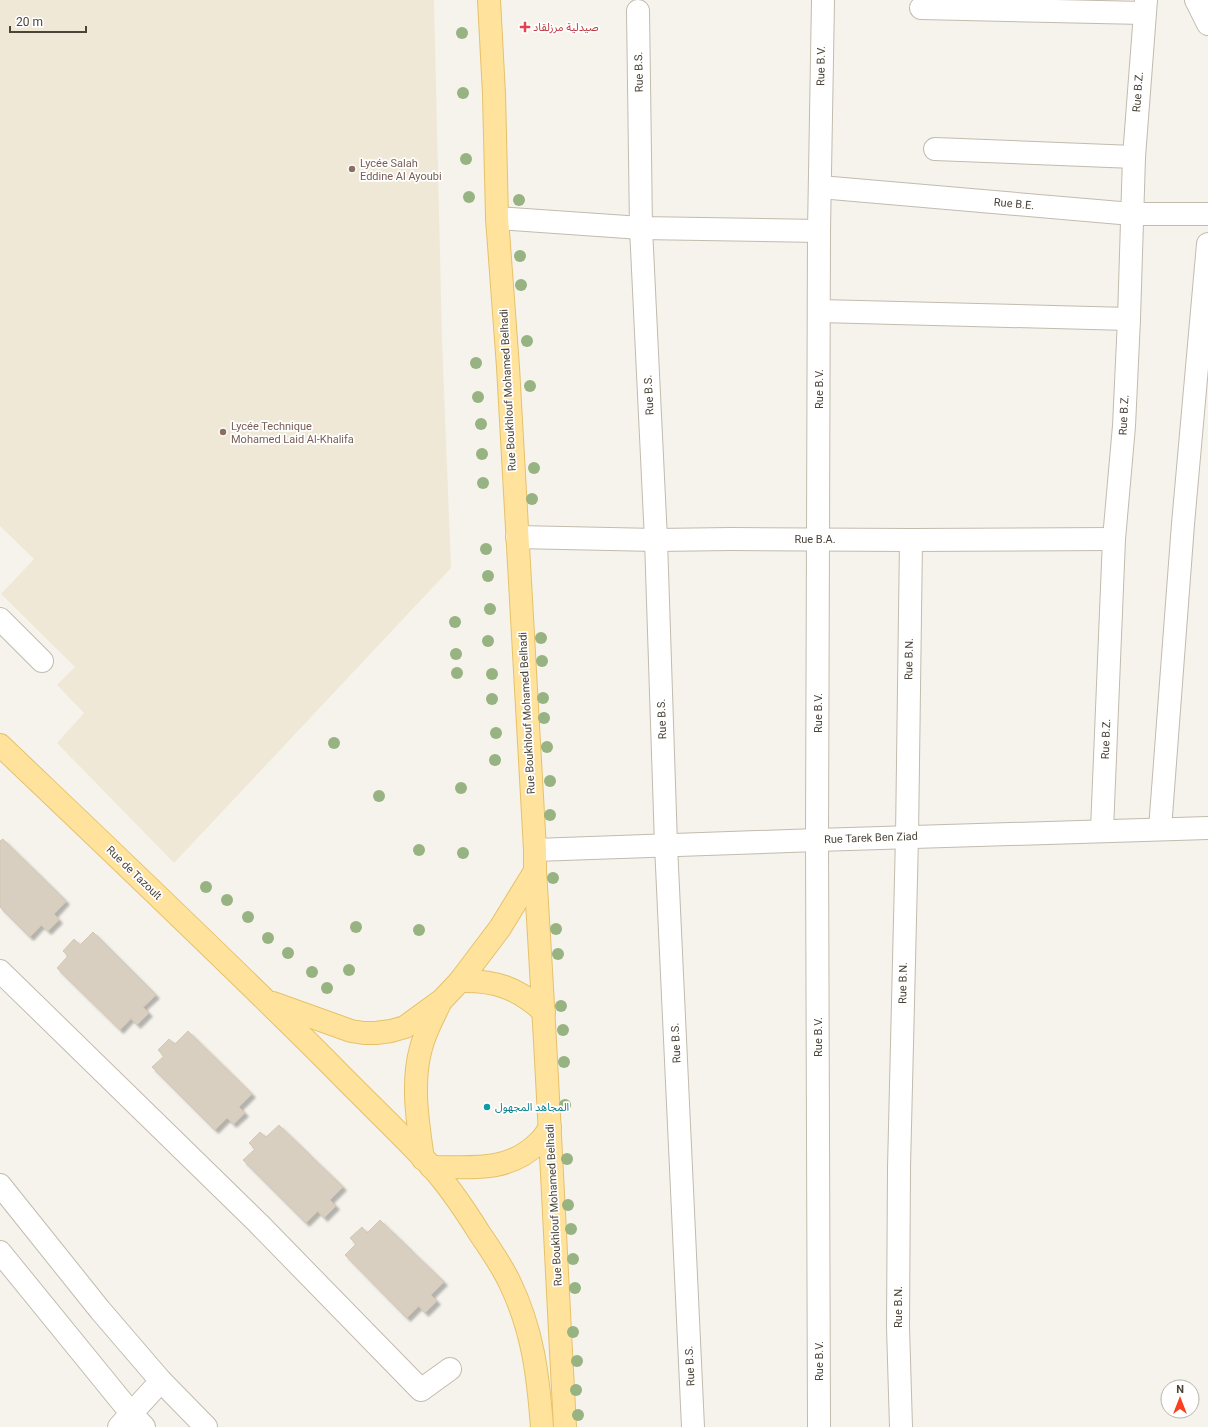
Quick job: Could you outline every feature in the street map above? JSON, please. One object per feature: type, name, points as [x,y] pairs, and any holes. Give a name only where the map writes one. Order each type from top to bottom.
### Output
[{"type":"main road","name":"Rue Boukhlouf Mohamed Belhadi","points":[[489,0],[494,94],[497,218],[508,367],[544,1012],[565,1427]]},
{"type":"main road","name":"Rue de Tazoult","points":[[0,745],[267,1001]]},
{"type":"main road","points":[[267,1001],[351,1031],[376,1033],[391,1031],[405,1026],[442,1000],[460,981],[500,928],[535,861]]},
{"type":"main road","points":[[460,981],[475,980],[506,986],[520,993],[544,1012]]},
{"type":"main road","points":[[427,1163],[420,1134],[416,1090],[417,1066],[420,1049],[426,1032],[442,1000]]},
{"type":"main road","points":[[267,1001],[427,1163],[467,1214],[498,1260],[521,1308],[529,1333],[539,1385],[542,1427]]},
{"type":"main road","points":[[427,1163],[478,1167],[495,1166],[512,1161],[527,1153],[540,1141],[550,1127]]},
{"type":"street","name":"Rue B.V.","points":[[819,1427],[817,840],[820,311],[819,231],[823,0]]},
{"type":"street","points":[[1196,0],[1208,24]]},
{"type":"street","points":[[921,8],[1145,7]]},
{"type":"street","name":"Rue B.Z.","points":[[1102,830],[1114,538],[1124,426],[1134,157],[1145,7]]},
{"type":"street","name":"Rue B.S.","points":[[638,11],[641,228],[656,540],[666,845],[693,1427]]},
{"type":"street","points":[[935,149],[1134,157]]},
{"type":"street","name":"Rue B.E.","points":[[820,187],[1132,214],[1208,214]]},
{"type":"street","points":[[497,218],[641,228],[819,231]]},
{"type":"street","points":[[1160,829],[1183,524],[1208,244]]},
{"type":"street","points":[[820,311],[1129,319]]},
{"type":"street","name":"Rue B.A.","points":[[517,537],[656,540],[819,538],[911,540],[1114,538]]},
{"type":"street","name":"Rue B.N.","points":[[901,1427],[898,1327],[899,1168],[907,837],[911,540]]},
{"type":"street","points":[[0,619],[42,661]]},
{"type":"street","name":"Rue Tarek Ben Ziad","points":[[535,861],[666,845],[996,835],[1102,830],[1208,828]]},
{"type":"street","points":[[0,971],[258,1224],[420,1390],[450,1369]]},
{"type":"street","points":[[0,1186],[100,1310],[161,1381],[206,1427]]},
{"type":"street","points":[[0,1252],[131,1422],[161,1381]]},
{"type":"shaded area","name":"Lycée Technique Mohamed Laid Al-Khalifa","points":[[0,0],[434,0],[442,339],[451,568],[174,863],[57,743],[84,713],[57,685],[75,667],[1,594],[34,559],[0,526]]},
{"type":"building","points":[[3,839],[66,901],[54,914],[59,920],[48,931],[41,925],[30,937],[0,907],[0,841]]},
{"type":"building","points":[[93,932],[156,995],[143,1007],[149,1013],[137,1025],[131,1018],[120,1030],[57,968],[68,956],[63,951],[74,939],[80,945]]},
{"type":"building","points":[[188,1031],[252,1094],[239,1107],[245,1113],[233,1124],[227,1118],[215,1130],[152,1067],[164,1056],[158,1050],[169,1039],[175,1044]]},
{"type":"building","points":[[279,1125],[343,1187],[330,1200],[336,1206],[324,1218],[318,1211],[306,1223],[243,1160],[255,1149],[249,1143],[260,1132],[266,1137]]},
{"type":"building","points":[[380,1220],[444,1282],[431,1295],[437,1301],[425,1313],[419,1306],[407,1318],[345,1255],[356,1244],[350,1238],[362,1227],[367,1233]]},
{"type":"place","name":"صيدلية مرزلقاد","points":[[525,27]]},
{"type":"place","name":"Lycée Salah Eddine Al Ayoubi","points":[[352,169]]},
{"type":"place","name":"Lycée Technique Mohamed Laid Al-Khalifa","points":[[223,432]]},
{"type":"place","name":"المجاهد المجهول","points":[[487,1107]]}]
